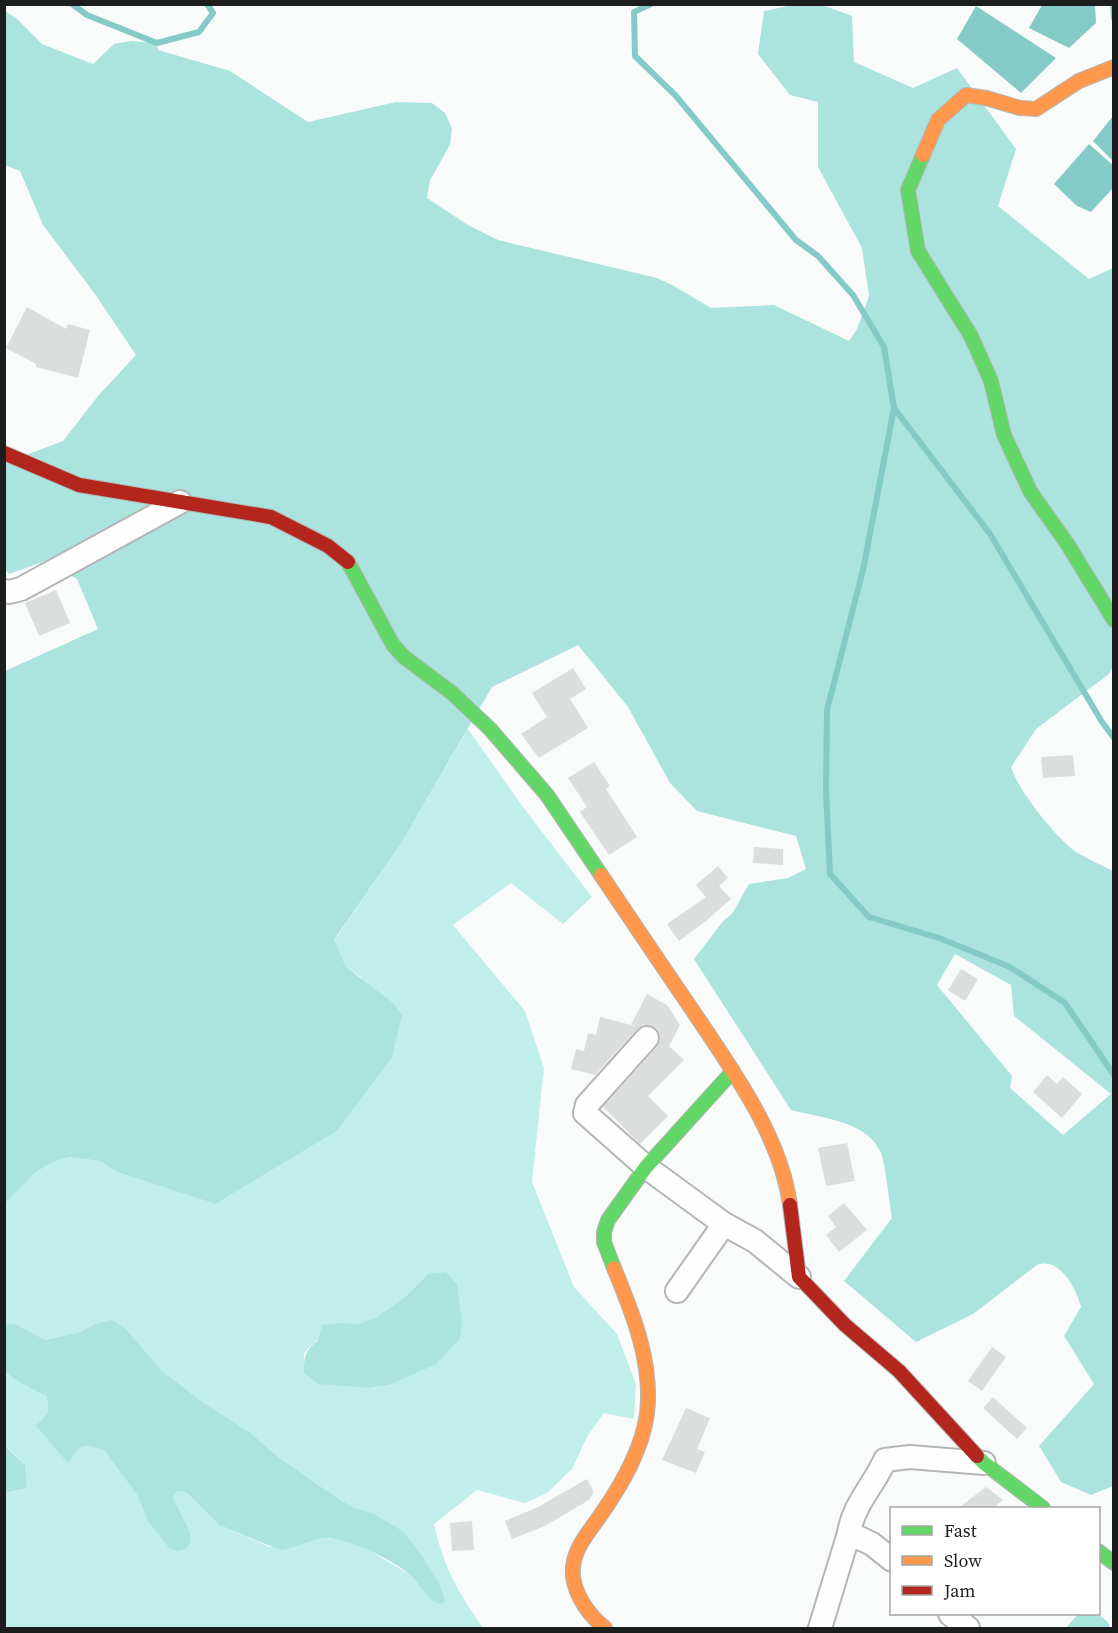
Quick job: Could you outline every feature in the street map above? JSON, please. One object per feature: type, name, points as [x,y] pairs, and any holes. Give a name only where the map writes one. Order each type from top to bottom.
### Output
[{"type":"street","points":[[1113,67],[1079,81],[1036,109],[1020,108],[966,95],[938,120],[908,190],[918,251],[971,336],[991,381],[1004,435],[1030,491],[1068,545],[1113,620]]},
{"type":"street","points":[[4,453],[79,486],[271,517],[328,546],[349,563],[393,645],[404,657],[452,693],[490,729],[547,795],[733,1071],[773,1144],[781,1164],[788,1190],[799,1277]]},
{"type":"street","points":[[4,591],[21,589],[180,502]]},
{"type":"street","points":[[647,1038],[587,1105],[585,1113],[646,1167],[724,1224],[755,1241],[799,1277],[844,1325],[899,1371],[984,1463],[1040,1507]]},
{"type":"street","points":[[605,1629],[591,1616],[576,1586],[573,1572],[574,1560],[583,1541],[616,1493],[633,1459],[646,1422],[649,1396],[644,1351],[604,1242],[604,1232],[608,1220],[646,1167],[733,1071]]},
{"type":"street","points":[[678,1291],[724,1224]]},
{"type":"street","points":[[820,1629],[849,1533],[851,1518],[877,1478],[885,1460],[910,1457],[984,1463]]},
{"type":"street","points":[[849,1533],[872,1544],[890,1559]]},
{"type":"street","points":[[1100,1553],[1113,1563]]},
{"type":"street","points":[[951,1615],[968,1629]]},
{"type":"shaded area","points":[[820,4],[852,16],[854,62],[913,88],[957,68],[1016,149],[998,206],[1089,279],[1113,268],[1113,667],[1109,674],[1036,729],[1011,767],[1029,800],[1058,836],[1076,852],[1113,871],[1113,1486],[1091,1495],[1061,1482],[1039,1446],[1094,1384],[1064,1336],[1081,1307],[1071,1283],[1059,1269],[1045,1263],[1037,1265],[973,1314],[916,1342],[844,1281],[892,1218],[881,1153],[865,1133],[854,1127],[829,1118],[791,1110],[694,959],[724,920],[732,914],[749,884],[788,878],[806,869],[796,836],[697,811],[670,783],[628,707],[578,645],[492,687],[400,845],[334,940],[346,967],[392,1002],[402,1015],[392,1057],[338,1130],[215,1204],[117,1172],[100,1161],[69,1157],[51,1163],[35,1173],[5,1203],[5,671],[98,629],[77,579],[45,561],[9,574],[5,569],[5,463],[63,441],[98,396],[136,355],[95,294],[43,225],[20,171],[5,165],[5,11],[16,18],[42,44],[93,64],[114,44],[131,41],[157,43],[158,50],[230,71],[308,122],[396,102],[432,103],[445,113],[452,128],[450,145],[430,180],[427,198],[468,225],[498,240],[657,278],[711,308],[774,305],[849,341],[857,329],[869,296],[862,248],[818,167],[818,102],[790,95],[758,54],[764,11],[793,5]],"holes":[[[955,954],[1011,985],[1014,1016],[1111,1094],[1063,1135],[1010,1088],[1012,1076],[937,985]]]},
{"type":"shaded area","points":[[1042,5],[1095,5],[1096,23],[1069,48],[1029,28]]},
{"type":"shaded area","points":[[976,6],[1056,58],[1021,93],[957,39]]},
{"type":"shaded area","points":[[1113,116],[1113,161],[1093,141]]},
{"type":"shaded area","points":[[1089,144],[1114,166],[1113,188],[1091,212],[1077,206],[1054,184]]},
{"type":"shaded area","points":[[468,729],[523,807],[592,897],[563,924],[511,883],[453,925],[525,1011],[544,1068],[532,1182],[574,1287],[617,1334],[636,1384],[634,1419],[604,1413],[588,1435],[572,1469],[547,1493],[525,1503],[477,1490],[434,1524],[442,1554],[453,1579],[483,1628],[5,1628],[5,1493],[27,1488],[25,1465],[5,1445],[4,1372],[47,1397],[48,1413],[67,1462],[79,1448],[87,1444],[104,1450],[137,1495],[144,1512],[189,1530],[173,1498],[177,1491],[186,1492],[219,1525],[270,1547],[323,1538],[336,1539],[364,1547],[410,1575],[432,1602],[372,1513],[355,1508],[339,1499],[278,1457],[251,1433],[204,1403],[161,1370],[127,1330],[95,1324],[80,1332],[45,1340],[14,1323],[5,1325],[4,1203],[35,1173],[51,1163],[69,1157],[100,1161],[117,1172],[215,1204],[362,978],[346,967],[334,941],[400,845]],"holes":[[[428,1274],[435,1365],[389,1385],[370,1388],[304,1373],[304,1354],[309,1347],[341,1323],[360,1324],[389,1311]]]},
{"type":"shaded area","points":[[446,1272],[457,1285],[462,1321],[460,1339],[435,1365],[389,1385],[370,1388],[318,1384],[304,1373],[306,1355],[318,1341],[322,1325],[359,1324],[376,1318],[404,1298],[428,1274]]},
{"type":"shaded area","points":[[112,1320],[127,1330],[161,1370],[204,1403],[251,1433],[278,1457],[339,1499],[355,1508],[372,1513],[404,1532],[439,1584],[445,1600],[442,1604],[428,1597],[412,1577],[396,1564],[371,1552],[345,1542],[325,1538],[280,1550],[219,1525],[186,1492],[177,1491],[173,1498],[189,1530],[191,1540],[187,1548],[179,1551],[170,1549],[148,1521],[137,1495],[104,1450],[86,1445],[79,1448],[68,1463],[36,1426],[48,1413],[47,1397],[5,1372],[5,1325],[14,1323],[45,1340],[80,1332],[95,1324]]},
{"type":"shaded area","points":[[4,1445],[25,1465],[27,1488],[5,1493]]},
{"type":"shaded area","points":[[1077,1615],[1099,1615],[1108,1622],[1110,1628],[1066,1628]]},
{"type":"building","points":[[27,307],[66,329],[68,324],[90,330],[78,378],[36,367],[36,364],[6,348]]},
{"type":"building","points":[[56,590],[70,623],[39,636],[25,603]]},
{"type":"building","points":[[573,668],[586,689],[570,699],[588,728],[539,758],[521,734],[547,717],[532,693]]},
{"type":"building","points":[[1073,755],[1075,776],[1043,778],[1041,757]]},
{"type":"building","points":[[594,762],[610,786],[606,789],[637,837],[609,855],[580,812],[587,807],[568,778]]},
{"type":"building","points":[[754,847],[783,849],[783,865],[753,863]]},
{"type":"building","points":[[718,866],[728,878],[719,886],[731,899],[679,941],[667,924],[706,897],[696,885]]},
{"type":"building","points":[[961,969],[978,979],[965,1001],[948,990]]},
{"type":"building","points":[[647,994],[667,1005],[680,1025],[669,1046],[684,1060],[648,1096],[668,1116],[640,1144],[603,1107],[657,1047],[660,1034],[656,1028],[643,1025],[637,1029],[595,1075],[571,1069],[576,1049],[584,1051],[588,1033],[596,1035],[600,1017],[631,1025]]},
{"type":"building","points":[[1047,1075],[1057,1084],[1063,1077],[1082,1094],[1062,1118],[1033,1092]]},
{"type":"building","points":[[847,1143],[855,1181],[826,1186],[818,1148]]},
{"type":"building","points":[[844,1203],[867,1230],[839,1252],[826,1235],[836,1227],[828,1216]]},
{"type":"building","points":[[992,1347],[1006,1357],[982,1391],[968,1381]]},
{"type":"building","points":[[993,1397],[1027,1428],[1017,1439],[983,1408]]},
{"type":"building","points":[[686,1408],[710,1418],[697,1449],[705,1452],[696,1473],[662,1460]]},
{"type":"building","points":[[587,1479],[594,1492],[589,1500],[545,1526],[512,1539],[505,1521],[538,1507]]},
{"type":"building","points":[[986,1487],[1003,1500],[994,1507],[960,1507]]},
{"type":"building","points":[[472,1521],[474,1550],[452,1551],[450,1523]]},
{"type":"waterway","points":[[72,4],[87,15],[157,43],[199,32],[213,13],[207,4]]},
{"type":"waterway","points":[[651,4],[634,12],[635,56],[676,96],[796,240],[818,256],[853,295],[884,347],[894,408],[990,534],[1102,722],[1114,738]]},
{"type":"waterway","points":[[1113,4],[1114,18]]},
{"type":"waterway","points":[[894,408],[863,570],[827,710],[826,791],[830,874],[869,917],[939,938],[1010,967],[1065,1003],[1114,1075]]},
{"type":"traffic: fast","points":[[923,155],[908,190],[918,251],[971,336],[991,381],[1004,435],[1030,491],[1068,545],[1114,620]]},
{"type":"traffic: fast","points":[[348,562],[393,645],[404,657],[452,693],[490,729],[547,795],[601,875]]},
{"type":"traffic: fast","points":[[614,1268],[604,1242],[608,1220],[646,1167],[733,1071]]},
{"type":"traffic: fast","points":[[977,1456],[1042,1507]]},
{"type":"traffic: fast","points":[[1100,1552],[1114,1563]]},
{"type":"traffic: slow","points":[[923,155],[938,120],[966,95],[1020,108],[1036,109],[1079,81],[1114,67]]},
{"type":"traffic: slow","points":[[601,875],[738,1079],[765,1128],[776,1154],[785,1179],[790,1205]]},
{"type":"traffic: slow","points":[[605,1628],[591,1615],[580,1598],[574,1580],[574,1561],[582,1542],[617,1490],[636,1453],[647,1414],[648,1395],[640,1339],[614,1268]]},
{"type":"traffic: jam","points":[[4,453],[79,485],[271,517],[328,546],[348,562]]},
{"type":"traffic: jam","points":[[790,1205],[799,1277],[845,1325],[899,1371],[977,1456]]}]
